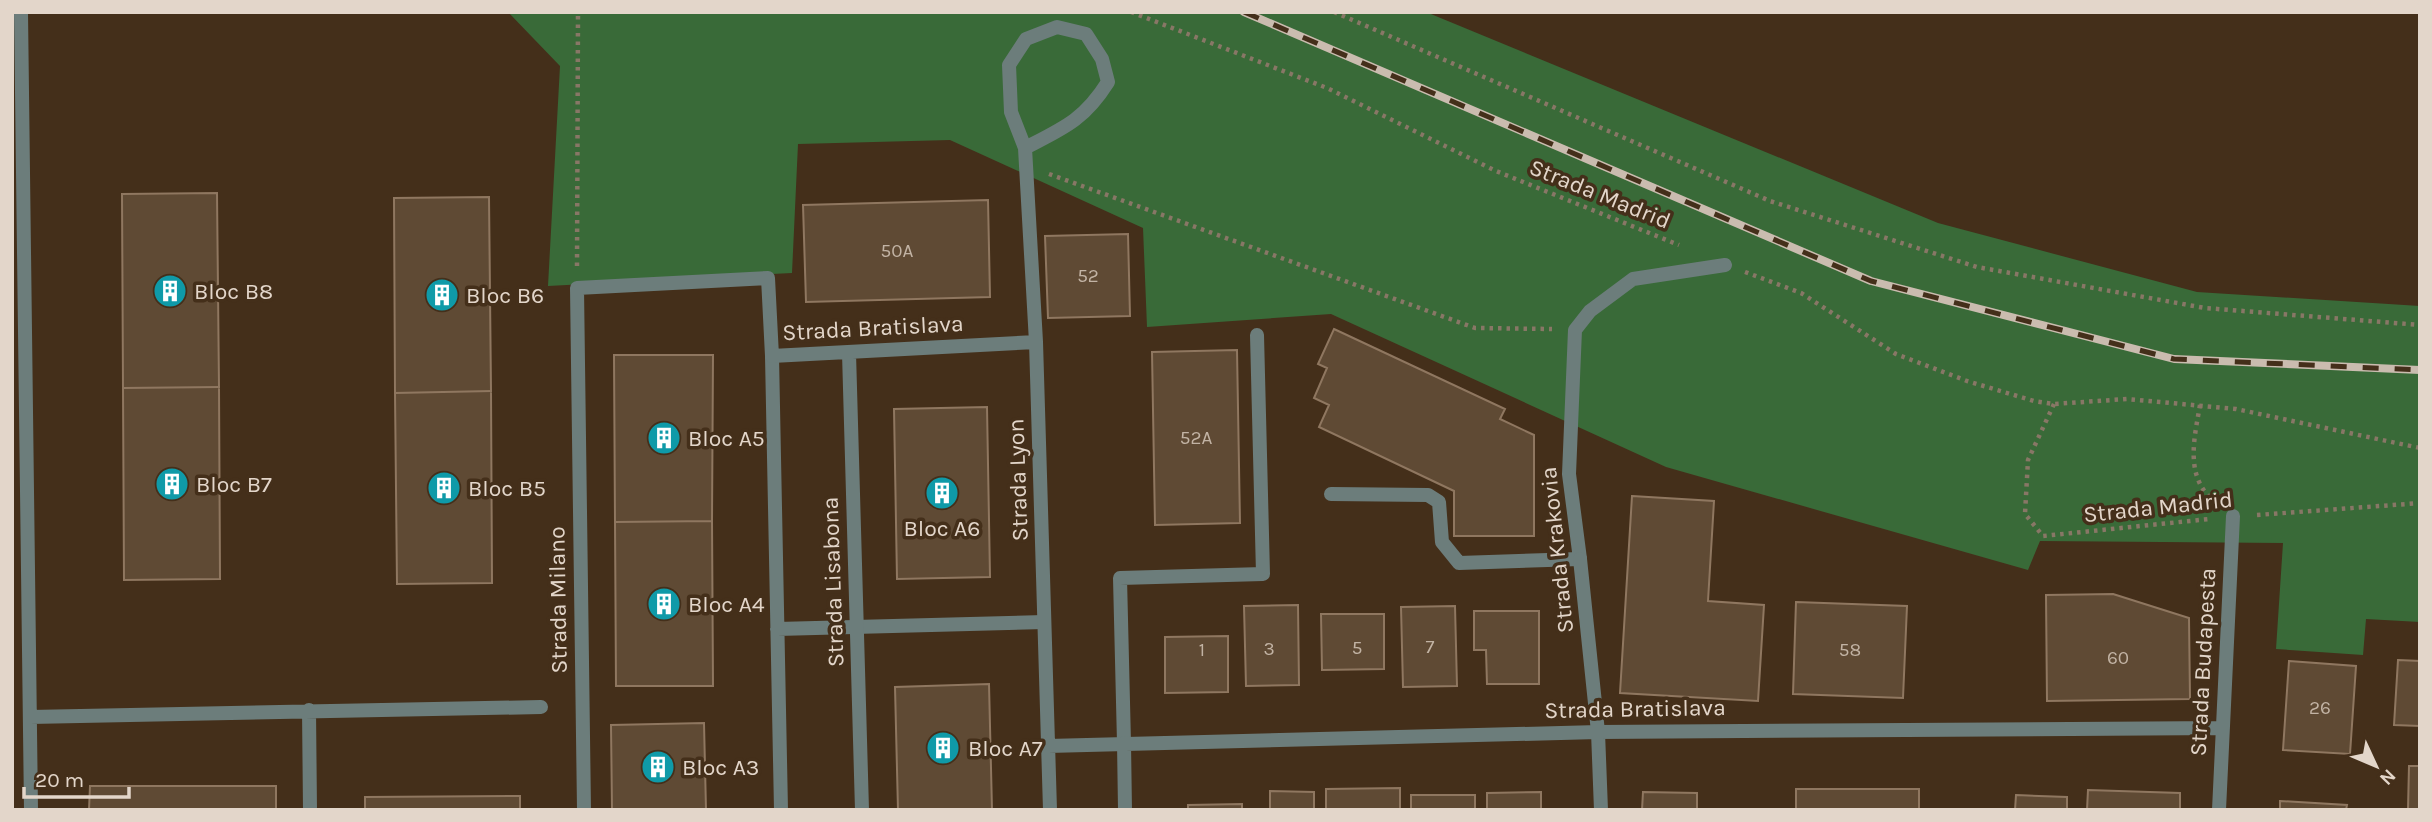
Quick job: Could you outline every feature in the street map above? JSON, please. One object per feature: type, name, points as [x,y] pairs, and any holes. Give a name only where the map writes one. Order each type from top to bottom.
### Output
[{"type":"street","points":[[21,12],[17,132],[31,810]]},
{"type":"street","points":[[1056,27],[1086,34],[1102,58],[1108,82],[1092,108],[1069,125],[1025,148],[1010,112],[1009,65],[1026,39],[1056,27]]},
{"type":"street","name":"Strada Lyon","points":[[1025,148],[1036,342],[1050,810]]},
{"type":"street","points":[[1576,330],[1590,311],[1633,279],[1725,265]]},
{"type":"street","name":"Strada Bratislava","points":[[577,288],[768,278],[772,356],[1036,342]]},
{"type":"street","name":"Strada Milano","points":[[577,288],[584,810]]},
{"type":"street","name":"Strada Krakovia","points":[[1576,330],[1569,474],[1598,732],[1601,810]]},
{"type":"street","points":[[1125,810],[1120,578],[1263,574],[1257,335]]},
{"type":"street","name":"Strada Lisabona","points":[[849,353],[862,810]]},
{"type":"street","points":[[772,356],[781,810]]},
{"type":"street","points":[[1331,494],[1429,495],[1439,502],[1442,542],[1458,563],[1580,559]]},
{"type":"street","name":"Strada Budapesta","points":[[2219,810],[2233,516]]},
{"type":"street","points":[[778,629],[1044,622]]},
{"type":"street","points":[[30,717],[541,707]]},
{"type":"street","points":[[309,710],[310,810]]},
{"type":"street","name":"Strada Bratislava","points":[[1048,746],[1598,732],[2223,728]]},
{"type":"path","points":[[577,288],[578,12]]},
{"type":"path","name":"Strada Madrid","points":[[1131,12],[1327,88],[1496,171],[1725,265],[1801,293],[1896,354],[1966,382],[2054,404],[2127,399],[2236,409],[2420,448]]},
{"type":"path","points":[[1334,12],[1770,201],[1977,267],[2206,308],[2420,325]]},
{"type":"path","points":[[1025,165],[1475,328],[1576,330]]},
{"type":"path","name":"Strada Madrid","points":[[2054,404],[2028,460],[2025,514],[2043,536],[2233,516],[2420,503]]},
{"type":"path","points":[[2200,405],[2191,458],[2205,494],[2233,516]]},
{"type":"green space","points":[[508,12],[1426,12],[1938,223],[2197,292],[2420,306],[2420,622],[2366,619],[2363,655],[2276,649],[2283,543],[2040,541],[2028,570],[1666,467],[1331,314],[1147,327],[1143,228],[950,140],[798,144],[792,273],[548,286],[560,66]]},
{"type":"building","name":"Bloc B8","points":[[217,193],[219,387],[123,388],[122,194]]},
{"type":"building","name":"Bloc B6","points":[[489,197],[491,391],[395,393],[394,198]]},
{"type":"building","points":[[988,200],[990,297],[806,302],[803,205]]},
{"type":"building","points":[[1128,234],[1130,316],[1048,318],[1045,236]]},
{"type":"building","points":[[1334,329],[1505,409],[1500,419],[1534,435],[1534,536],[1454,536],[1454,491],[1319,427],[1329,405],[1314,398],[1327,368],[1318,364]]},
{"type":"building","points":[[1237,350],[1240,523],[1155,525],[1152,352]]},
{"type":"building","name":"Bloc A5","points":[[614,355],[713,355],[712,521],[615,522]]},
{"type":"building","name":"Bloc B7","points":[[219,387],[220,579],[124,580],[123,388]]},
{"type":"building","name":"Bloc B5","points":[[491,391],[492,583],[397,584],[395,393]]},
{"type":"building","name":"Bloc A6","points":[[987,407],[990,577],[897,579],[894,409]]},
{"type":"building","points":[[1632,496],[1714,501],[1708,601],[1764,605],[1758,701],[1620,693]]},
{"type":"building","name":"Bloc A4","points":[[712,521],[713,686],[616,686],[615,522]]},
{"type":"building","points":[[2113,594],[2189,618],[2190,699],[2047,701],[2046,595]]},
{"type":"building","points":[[1796,602],[1907,606],[1903,698],[1793,694]]},
{"type":"building","points":[[1298,605],[1299,685],[1246,686],[1244,606]]},
{"type":"building","points":[[1455,606],[1457,686],[1403,687],[1401,607]]},
{"type":"building","points":[[1474,611],[1539,611],[1539,684],[1487,684],[1486,650],[1474,650]]},
{"type":"building","points":[[1321,614],[1384,614],[1384,669],[1322,670]]},
{"type":"building","points":[[1228,636],[1228,692],[1165,693],[1165,637]]},
{"type":"building","points":[[2398,660],[2420,661],[2420,726],[2394,725]]},
{"type":"building","points":[[2289,661],[2356,666],[2350,754],[2283,750]]},
{"type":"building","name":"Bloc A7","points":[[989,684],[992,810],[898,810],[895,687]]},
{"type":"building","name":"Bloc A3","points":[[704,723],[706,810],[612,810],[611,725]]},
{"type":"building","points":[[2409,766],[2420,766],[2420,810],[2408,809]]},
{"type":"building","points":[[90,786],[276,786],[276,810],[89,810]]},
{"type":"building","points":[[1400,788],[1400,810],[1326,810],[1326,789]]},
{"type":"building","points":[[1796,789],[1919,789],[1919,810],[1796,810]]},
{"type":"building","points":[[2088,790],[2180,793],[2180,810],[2087,810]]},
{"type":"building","points":[[1270,791],[1314,792],[1314,810],[1270,810]]},
{"type":"building","points":[[1541,792],[1541,810],[1487,810],[1487,793]]},
{"type":"building","points":[[1643,792],[1697,793],[1697,810],[1642,810]]},
{"type":"building","points":[[1411,795],[1475,795],[1475,810],[1411,810]]},
{"type":"building","points":[[2016,795],[2067,797],[2067,810],[2015,810]]},
{"type":"building","points":[[520,796],[520,810],[365,810],[365,797]]},
{"type":"building","points":[[2280,801],[2347,805],[2346,810],[2280,810]]},
{"type":"building","points":[[1242,804],[1242,810],[1188,810],[1188,805]]},
{"type":"railway","points":[[1244,12],[1871,281],[2174,359],[2420,370]]},
{"type":"place","name":"Bloc B8","points":[[170,291]]},
{"type":"place","name":"Bloc B6","points":[[442,295]]},
{"type":"place","name":"Bloc A5","points":[[664,438]]},
{"type":"place","name":"Bloc B7","points":[[172,484]]},
{"type":"place","name":"Bloc B5","points":[[444,488]]},
{"type":"place","name":"Bloc A6","points":[[942,493]]},
{"type":"place","name":"Bloc A4","points":[[664,604]]},
{"type":"place","name":"Bloc A7","points":[[943,748]]},
{"type":"place","name":"Bloc A3","points":[[658,767]]}]
